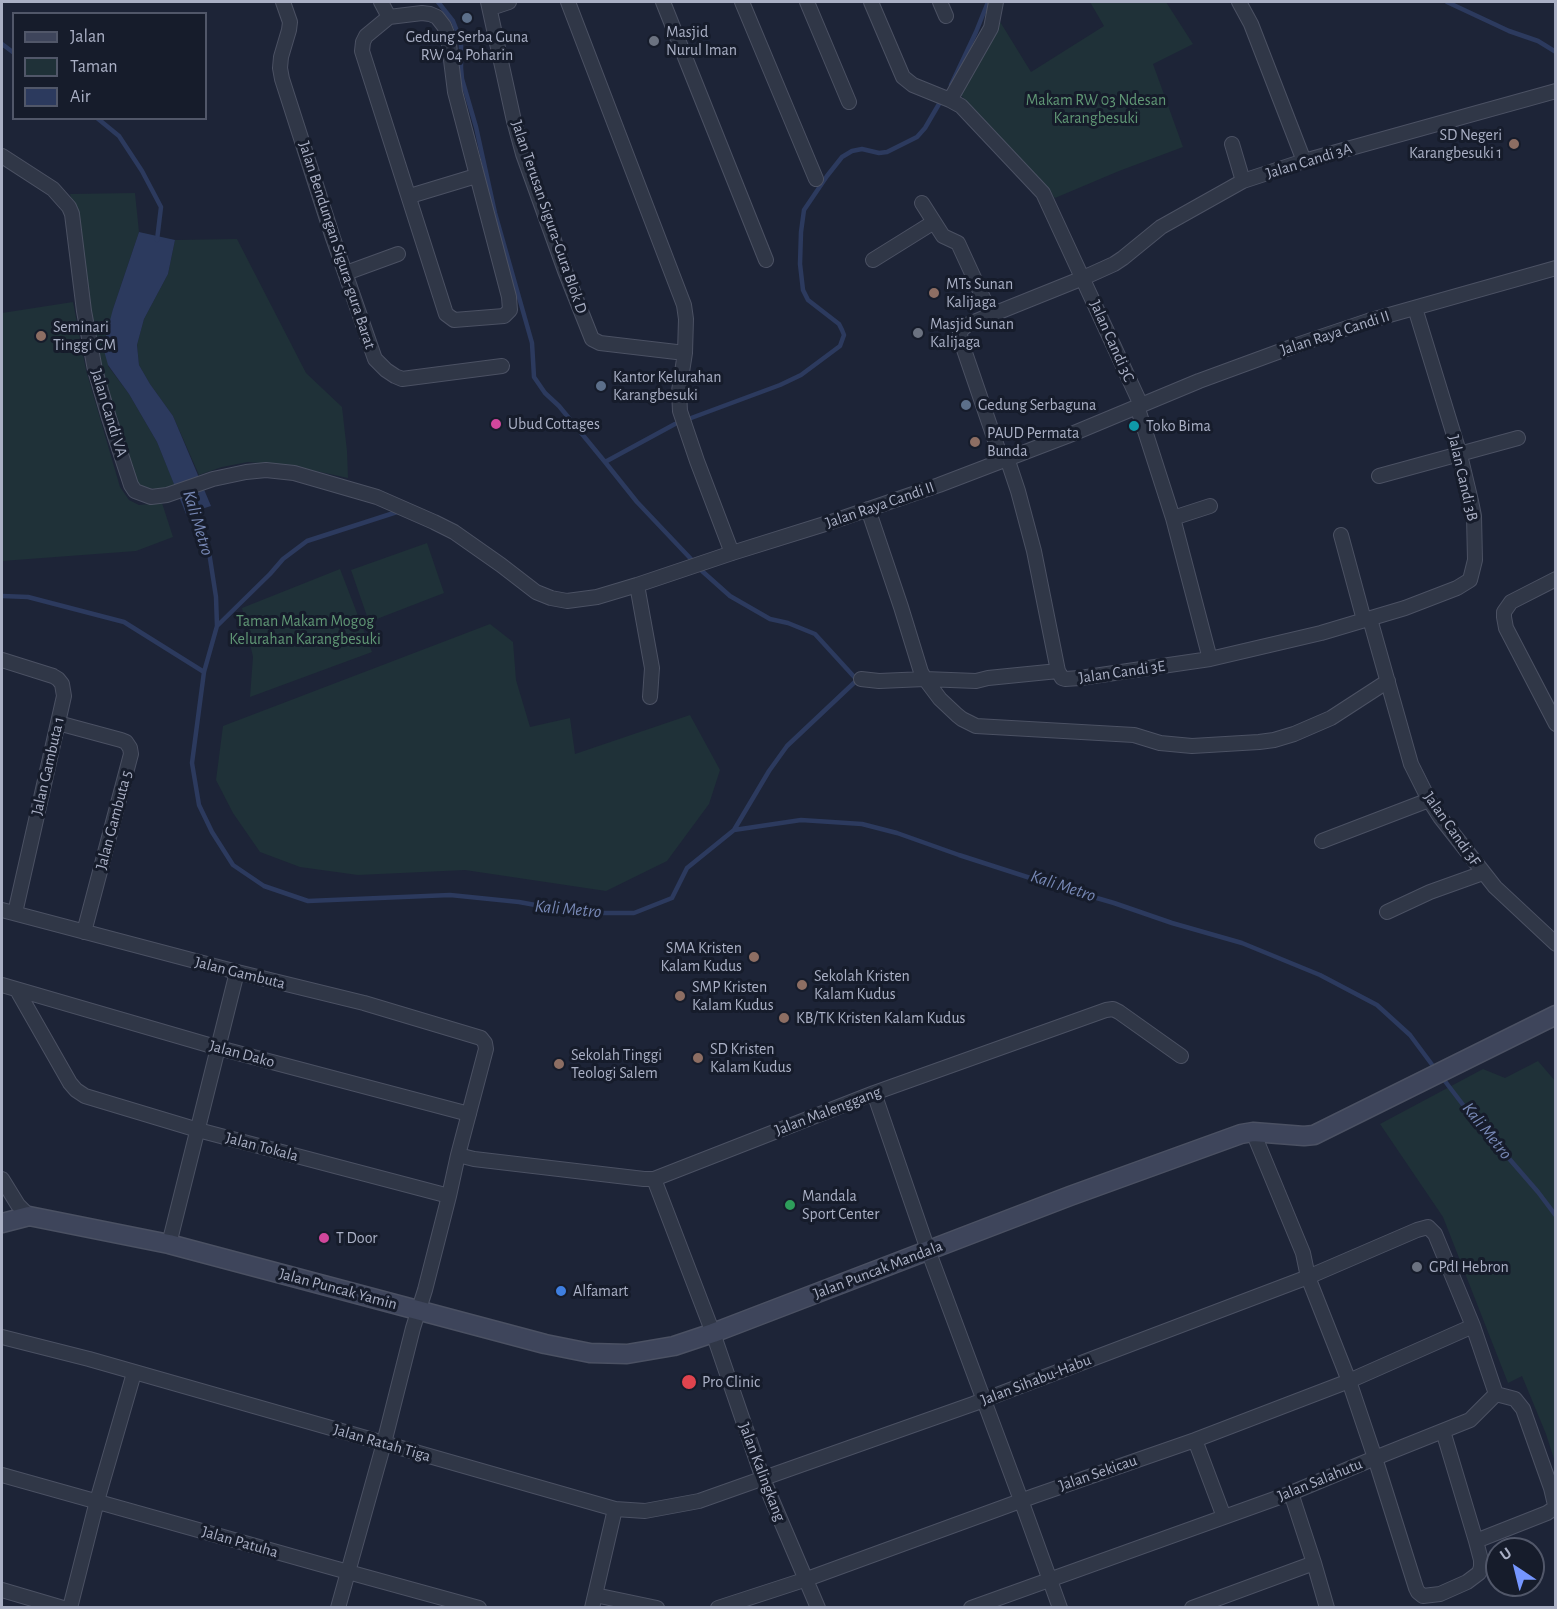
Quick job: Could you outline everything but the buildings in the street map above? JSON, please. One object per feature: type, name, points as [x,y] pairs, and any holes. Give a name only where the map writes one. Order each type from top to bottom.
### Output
[{"type":"main road","name":"Jalan Puncak Mandala","points":[[418,1311],[545,1344],[590,1353],[627,1354],[674,1346],[1242,1134],[1253,1132],[1314,1135],[1556,1015]]},
{"type":"main road","name":"Jalan Puncak Yamin","points":[[29,1216],[169,1244],[418,1311]]},
{"type":"main road","points":[[2,1223],[29,1216]]},
{"type":"street","name":"Jalan Bendungan Sigura-gura Barat","points":[[284,2],[290,22],[281,57],[282,79],[375,359],[402,379],[502,366]]},
{"type":"street","points":[[381,2],[389,16]]},
{"type":"street","points":[[490,5],[508,2]]},
{"type":"street","points":[[568,2],[681,295],[686,319],[685,348],[679,391],[680,411],[732,553]]},
{"type":"street","points":[[663,2],[766,261]]},
{"type":"street","points":[[742,2],[816,179]]},
{"type":"street","points":[[807,2],[849,102]]},
{"type":"street","name":"Jalan Candi 3C","points":[[871,2],[903,77],[913,85],[962,106],[1043,193],[1139,405],[1173,518],[1210,659]]},
{"type":"street","points":[[940,2],[946,16]]},
{"type":"street","points":[[945,97],[991,28],[996,2]]},
{"type":"street","points":[[1239,2],[1251,24],[1304,161]]},
{"type":"street","name":"Jalan Terusan Sigura-Gura Blok D","points":[[490,5],[523,154],[592,339],[600,343],[685,348]]},
{"type":"street","points":[[430,14],[437,17],[446,31],[455,92],[509,297],[510,310],[504,316],[453,320],[447,316],[363,51],[366,36],[389,16],[430,14]]},
{"type":"street","name":"Jalan Candi 3A","points":[[991,315],[1083,278],[1123,258],[1161,227],[1243,181],[1304,161],[1556,91]]},
{"type":"street","points":[[1232,144],[1243,181]]},
{"type":"street","name":"Jalan Candi VA","points":[[2,156],[53,189],[69,207],[95,370],[131,485],[135,491],[151,497],[166,495]]},
{"type":"street","points":[[410,196],[476,176]]},
{"type":"street","points":[[922,203],[943,236],[958,243],[991,315]]},
{"type":"street","points":[[873,260],[934,222]]},
{"type":"street","points":[[346,273],[398,254]]},
{"type":"street","name":"Jalan Raya Candi II","points":[[166,495],[213,478],[252,471],[281,471],[324,481],[377,497],[454,532],[536,592],[567,601],[597,597],[939,485],[1297,345],[1415,308],[1556,268]]},
{"type":"street","name":"Jalan Candi 3B","points":[[1367,620],[1465,584],[1470,580],[1475,560],[1474,516],[1460,455],[1415,308]]},
{"type":"street","name":"Jalan Candi 3E","points":[[991,315],[967,325],[960,334],[999,452],[1009,464],[1014,475],[1029,530],[1058,671],[1063,679],[1210,659],[1367,620]]},
{"type":"street","points":[[1379,476],[1518,438]]},
{"type":"street","points":[[1173,518],[1210,506]]},
{"type":"street","points":[[868,509],[921,672],[940,699],[962,719],[976,726],[1134,735],[1160,743],[1192,746],[1259,742],[1280,738],[1331,718],[1388,681]]},
{"type":"street","name":"Jalan Candi 3F","points":[[1341,535],[1388,681],[1411,764],[1429,800],[1495,887],[1556,944]]},
{"type":"street","points":[[1556,579],[1511,602],[1504,612],[1504,622],[1556,724]]},
{"type":"street","points":[[637,585],[651,668],[650,697]]},
{"type":"street","name":"Jalan Gambuta 1","points":[[2,660],[53,676],[62,684],[64,696],[8,912]]},
{"type":"street","points":[[861,679],[976,681],[1058,671]]},
{"type":"street","points":[[1542,696],[1556,690]]},
{"type":"street","name":"Jalan Gambuta 5","points":[[58,723],[126,742],[131,754],[84,932]]},
{"type":"street","points":[[1322,841],[1429,800]]},
{"type":"street","points":[[1387,912],[1430,892],[1484,873]]},
{"type":"street","name":"Jalan Gambuta","points":[[8,912],[364,1004],[477,1036],[485,1043],[486,1048],[469,1114]]},
{"type":"street","points":[[169,1244],[237,972]]},
{"type":"street","name":"Jalan Dako","points":[[2,986],[219,1048],[469,1114]]},
{"type":"street","name":"Jalan Tokala","points":[[17,990],[70,1083],[85,1095],[198,1130],[449,1196]]},
{"type":"street","name":"Jalan Malenggang","points":[[458,1155],[474,1159],[654,1179],[874,1093],[1113,1009],[1181,1056]]},
{"type":"street","points":[[874,1093],[928,1250],[1060,1608]]},
{"type":"street","points":[[418,1311],[469,1114]]},
{"type":"street","name":"Jalan Salahutu","points":[[971,1608],[1291,1493],[1376,1458],[1349,1381],[1308,1277],[1303,1253],[1253,1132]]},
{"type":"street","points":[[2,1179],[18,1205],[29,1216]]},
{"type":"street","name":"Jalan Kalingkang","points":[[654,1179],[713,1333],[763,1479],[818,1608]]},
{"type":"street","name":"Jalan Sihabu-Habu","points":[[763,1479],[984,1400],[1308,1277],[1428,1227],[1435,1234],[1473,1326]]},
{"type":"street","name":"Jalan Puncak Yamin","points":[[338,1608],[418,1311]]},
{"type":"street","points":[[1473,1326],[1496,1394]]},
{"type":"street","name":"Jalan Sekicau","points":[[718,1608],[807,1580],[1022,1500],[1195,1440],[1349,1381],[1473,1326]]},
{"type":"street","name":"Jalan Ratah Tiga","points":[[2,1338],[89,1359],[615,1509],[645,1511],[680,1505],[699,1501],[763,1479]]},
{"type":"street","points":[[70,1608],[97,1501],[134,1373]]},
{"type":"street","points":[[1443,1431],[1476,1541],[1481,1567],[1479,1573],[1467,1582],[1440,1594],[1423,1596],[1418,1592],[1376,1458],[1470,1420],[1496,1394]]},
{"type":"street","points":[[1476,1541],[1551,1511],[1555,1505],[1523,1409],[1515,1399],[1496,1394]]},
{"type":"street","points":[[1195,1440],[1224,1517]]},
{"type":"street","name":"Jalan Patuha","points":[[2,1474],[479,1608]]},
{"type":"street","points":[[1291,1493],[1327,1608]]},
{"type":"street","points":[[615,1509],[593,1601],[657,1608]]},
{"type":"street","points":[[1192,1608],[1314,1563]]},
{"type":"street","points":[[2,1590],[63,1608]]},
{"type":"green space","name":"Makam RW 03 Ndesan Karangbesuki","points":[[1090,2],[1166,2],[1193,44],[1153,64],[1183,147],[1055,198],[959,93],[999,20],[1031,72],[1104,26]]},
{"type":"green space","points":[[135,193],[139,232],[113,309],[108,366],[129,394],[157,442],[175,486],[162,490],[141,487],[135,478],[104,379],[96,346],[76,213],[70,194]]},
{"type":"green space","points":[[237,239],[306,373],[342,407],[348,478],[292,466],[248,462],[222,467],[199,475],[173,416],[139,365],[137,345],[144,319],[168,274],[175,240]]},
{"type":"green space","name":"Seminari Tinggi CM","points":[[73,302],[86,370],[120,487],[129,500],[139,505],[162,503],[173,537],[136,551],[2,561],[2,313]]},
{"type":"green space","points":[[427,543],[444,593],[369,622],[351,570]]},
{"type":"green space","name":"Taman Makam Mogog Kelurahan Karangbesuki","points":[[340,569],[372,652],[250,697],[253,657],[242,608]]},
{"type":"green space","points":[[490,624],[513,642],[516,680],[530,727],[570,718],[575,754],[690,715],[720,770],[709,804],[667,861],[606,891],[465,870],[358,875],[300,867],[260,852],[233,813],[216,780],[223,726]]},
{"type":"green space","points":[[1538,1061],[1556,1082],[1555,1462],[1522,1376],[1508,1383],[1443,1217],[1380,1124],[1483,1069],[1505,1078]]},
{"type":"water","points":[[139,232],[175,240],[168,274],[144,319],[137,345],[139,365],[173,416],[211,506],[186,514],[157,442],[129,394],[108,365],[103,347],[113,309]]},
{"type":"waterway","points":[[438,2],[453,21],[459,36],[462,79],[476,127],[495,213],[532,343],[534,377],[545,393],[559,406],[605,462],[675,424],[801,375],[840,346],[844,335],[839,324],[808,300],[803,290],[800,264],[804,210],[842,157],[852,151],[862,149],[879,153],[887,152],[917,137],[939,104]]},
{"type":"waterway","points":[[951,85],[988,2]]},
{"type":"waterway","points":[[1447,2],[1509,31],[1538,41],[1556,52]]},
{"type":"waterway","name":"Kali Metro","points":[[2,44],[12,52]]},
{"type":"waterway","name":"Kali Metro","points":[[99,120],[119,136],[142,171],[161,207],[157,240]]},
{"type":"waterway","points":[[605,462],[637,502],[691,559]]},
{"type":"waterway","name":"Kali Metro","points":[[194,507],[209,552],[216,597],[217,626],[204,672],[192,763],[199,805],[212,832],[233,865],[264,886],[308,901],[450,895],[519,902],[579,913],[634,913],[672,898],[687,868],[734,830],[801,820],[862,824],[897,833],[1052,885],[1242,943],[1320,975],[1377,1005],[1410,1035],[1436,1070]]},
{"type":"waterway","points":[[217,626],[283,559],[307,541],[400,511]]},
{"type":"waterway","points":[[702,571],[730,596],[770,619],[788,623],[815,634],[857,680],[787,746],[769,771],[734,830]]},
{"type":"waterway","points":[[2,596],[28,597],[124,622],[204,672]]},
{"type":"waterway","name":"Kali Metro","points":[[1441,1076],[1556,1216]]},
{"type":"place","name":"Gedung Serba Guna RW 04 Poharin","points":[[467,18]]},
{"type":"place","name":"Masjid Nurul Iman","points":[[654,41]]},
{"type":"place","name":"SD Negeri Karangbesuki 1","points":[[1514,144]]},
{"type":"place","name":"MTs Sunan Kalijaga","points":[[934,293]]},
{"type":"place","name":"Masjid Sunan Kalijaga","points":[[918,333]]},
{"type":"place","name":"Seminari Tinggi CM","points":[[41,336]]},
{"type":"place","name":"Kantor Kelurahan Karangbesuki","points":[[601,386]]},
{"type":"place","name":"Gedung Serbaguna","points":[[966,405]]},
{"type":"place","name":"Ubud Cottages","points":[[496,424]]},
{"type":"place","name":"Toko Bima","points":[[1134,426]]},
{"type":"place","name":"PAUD Permata Bunda","points":[[975,442]]},
{"type":"place","name":"SMA Kristen Kalam Kudus","points":[[754,957]]},
{"type":"place","name":"Sekolah Kristen Kalam Kudus","points":[[802,985]]},
{"type":"place","name":"SMP Kristen Kalam Kudus","points":[[680,996]]},
{"type":"place","name":"KB/TK Kristen Kalam Kudus","points":[[784,1018]]},
{"type":"place","name":"SD Kristen Kalam Kudus","points":[[698,1058]]},
{"type":"place","name":"Sekolah Tinggi Teologi Salem","points":[[559,1064]]},
{"type":"place","name":"Mandala Sport Center","points":[[790,1205]]},
{"type":"place","name":"T Door","points":[[324,1238]]},
{"type":"place","name":"GPdI Hebron","points":[[1417,1267]]},
{"type":"place","name":"Alfamart","points":[[561,1291]]},
{"type":"place","name":"Pro Clinic","points":[[689,1382]]}]
